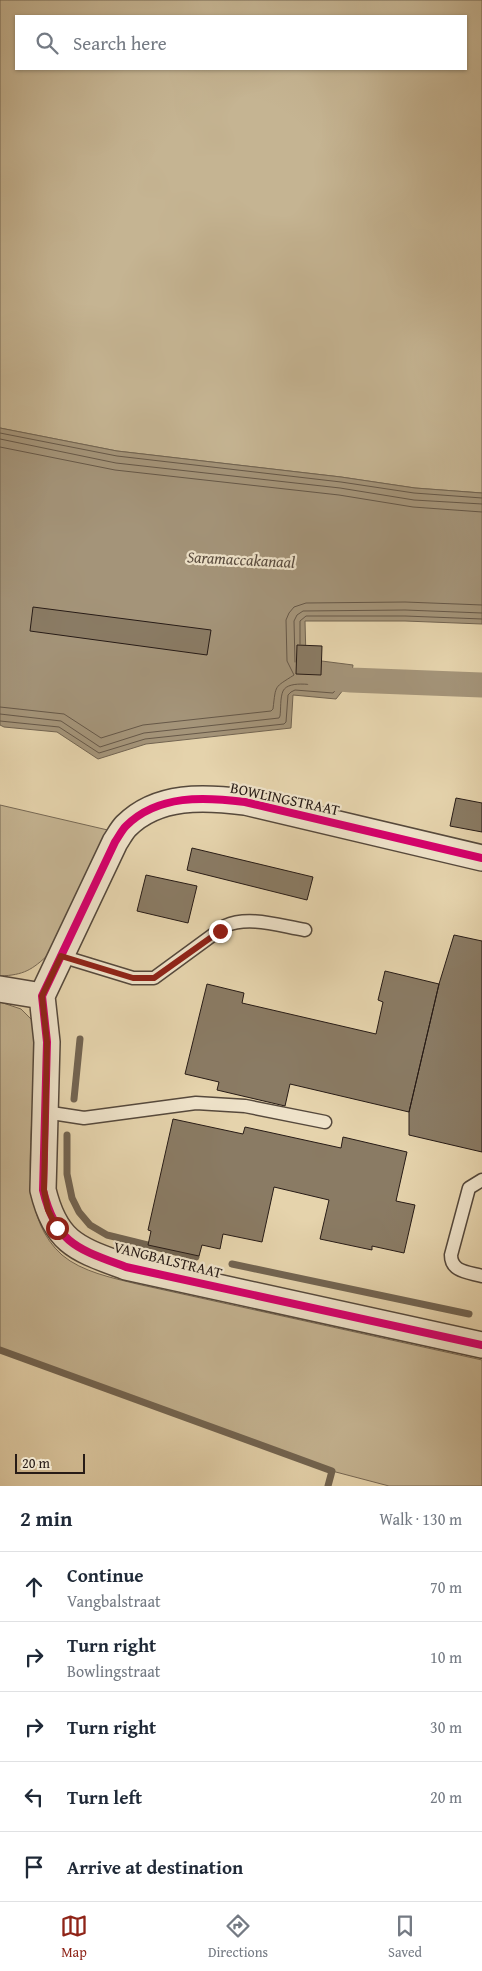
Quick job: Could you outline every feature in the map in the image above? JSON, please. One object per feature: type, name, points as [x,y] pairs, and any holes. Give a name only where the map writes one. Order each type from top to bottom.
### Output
[{"type":"street","name":"BOWLINGSTRAAT","points":[[42,996],[115,842],[126,826],[146,811],[171,801],[208,798],[245,802],[482,858]]},
{"type":"street","points":[[0,989],[42,996]]},
{"type":"street","name":"VANGBALSTRAAT","points":[[42,996],[47,1042],[44,1190],[48,1210],[57,1228],[68,1240],[82,1250],[126,1267],[482,1345]]},
{"type":"lane","points":[[61,956],[133,978],[154,978],[225,926],[232,923],[246,920],[305,930]]},
{"type":"lane","points":[[45,1112],[84,1118],[196,1103],[245,1106],[325,1122]]},
{"type":"lane","points":[[482,1180],[469,1188],[451,1255],[452,1263],[456,1269],[482,1276]]},
{"type":"shaded area","points":[[0,0],[482,0],[482,493],[415,488],[341,477],[117,451],[0,428]]},
{"type":"shaded area","points":[[0,805],[112,831],[49,954],[27,971],[0,976]]},
{"type":"shaded area","points":[[0,1002],[21,1009],[35,1023],[37,1038],[30,1152],[32,1190],[35,1208],[41,1225],[49,1241],[62,1255],[79,1266],[98,1274],[137,1284],[482,1360],[482,1486],[389,1486],[332,1471],[0,1350]]},
{"type":"water","name":"Saramaccakanaal","points":[[0,428],[117,451],[341,477],[415,488],[482,493],[482,624],[405,621],[305,621],[306,659],[353,665],[351,680],[336,699],[293,695],[291,728],[146,744],[98,759],[57,732],[4,727],[0,725]]},
{"type":"building","points":[[33,607],[211,630],[207,655],[30,631]]},
{"type":"building","points":[[297,645],[322,646],[321,675],[296,674]]},
{"type":"building","points":[[456,798],[482,803],[482,832],[450,826]]},
{"type":"building","points":[[192,848],[313,877],[307,900],[187,870]]},
{"type":"building","points":[[146,875],[197,886],[188,923],[137,911]]},
{"type":"building","points":[[454,935],[482,941],[482,1152],[409,1135],[409,1112],[439,984]]},
{"type":"building","points":[[385,971],[439,984],[409,1112],[290,1084],[285,1106],[217,1090],[219,1082],[185,1074],[207,984],[244,993],[242,1003],[376,1034],[383,1002],[378,1000]]},
{"type":"building","points":[[173,1119],[243,1134],[245,1127],[341,1148],[343,1137],[407,1152],[396,1201],[415,1205],[404,1253],[372,1246],[372,1250],[320,1239],[329,1200],[274,1187],[262,1242],[223,1234],[220,1249],[202,1245],[199,1256],[148,1245],[151,1231],[148,1230]]},
{"type":"waterway","points":[[318,677],[482,685]]},
{"type":"waterway","points":[[74,1099],[80,1039]]},
{"type":"waterway","points":[[67,1135],[67,1174],[72,1198],[79,1212],[90,1225],[107,1235],[196,1257]]},
{"type":"waterway","points":[[232,1264],[469,1314]]},
{"type":"waterway","points":[[0,1350],[332,1471],[328,1486]]},
{"type":"cycle path","points":[[482,858],[245,802],[198,799],[167,803],[152,808],[139,816],[120,833],[42,996],[47,1042],[43,1190],[48,1208],[55,1222],[71,1242],[95,1255],[126,1267],[482,1345]]},
{"type":"route","points":[[57,1228],[48,1210],[44,1190],[47,1042],[42,996],[61,956],[133,978],[149,979],[156,977],[220,931]]}]
